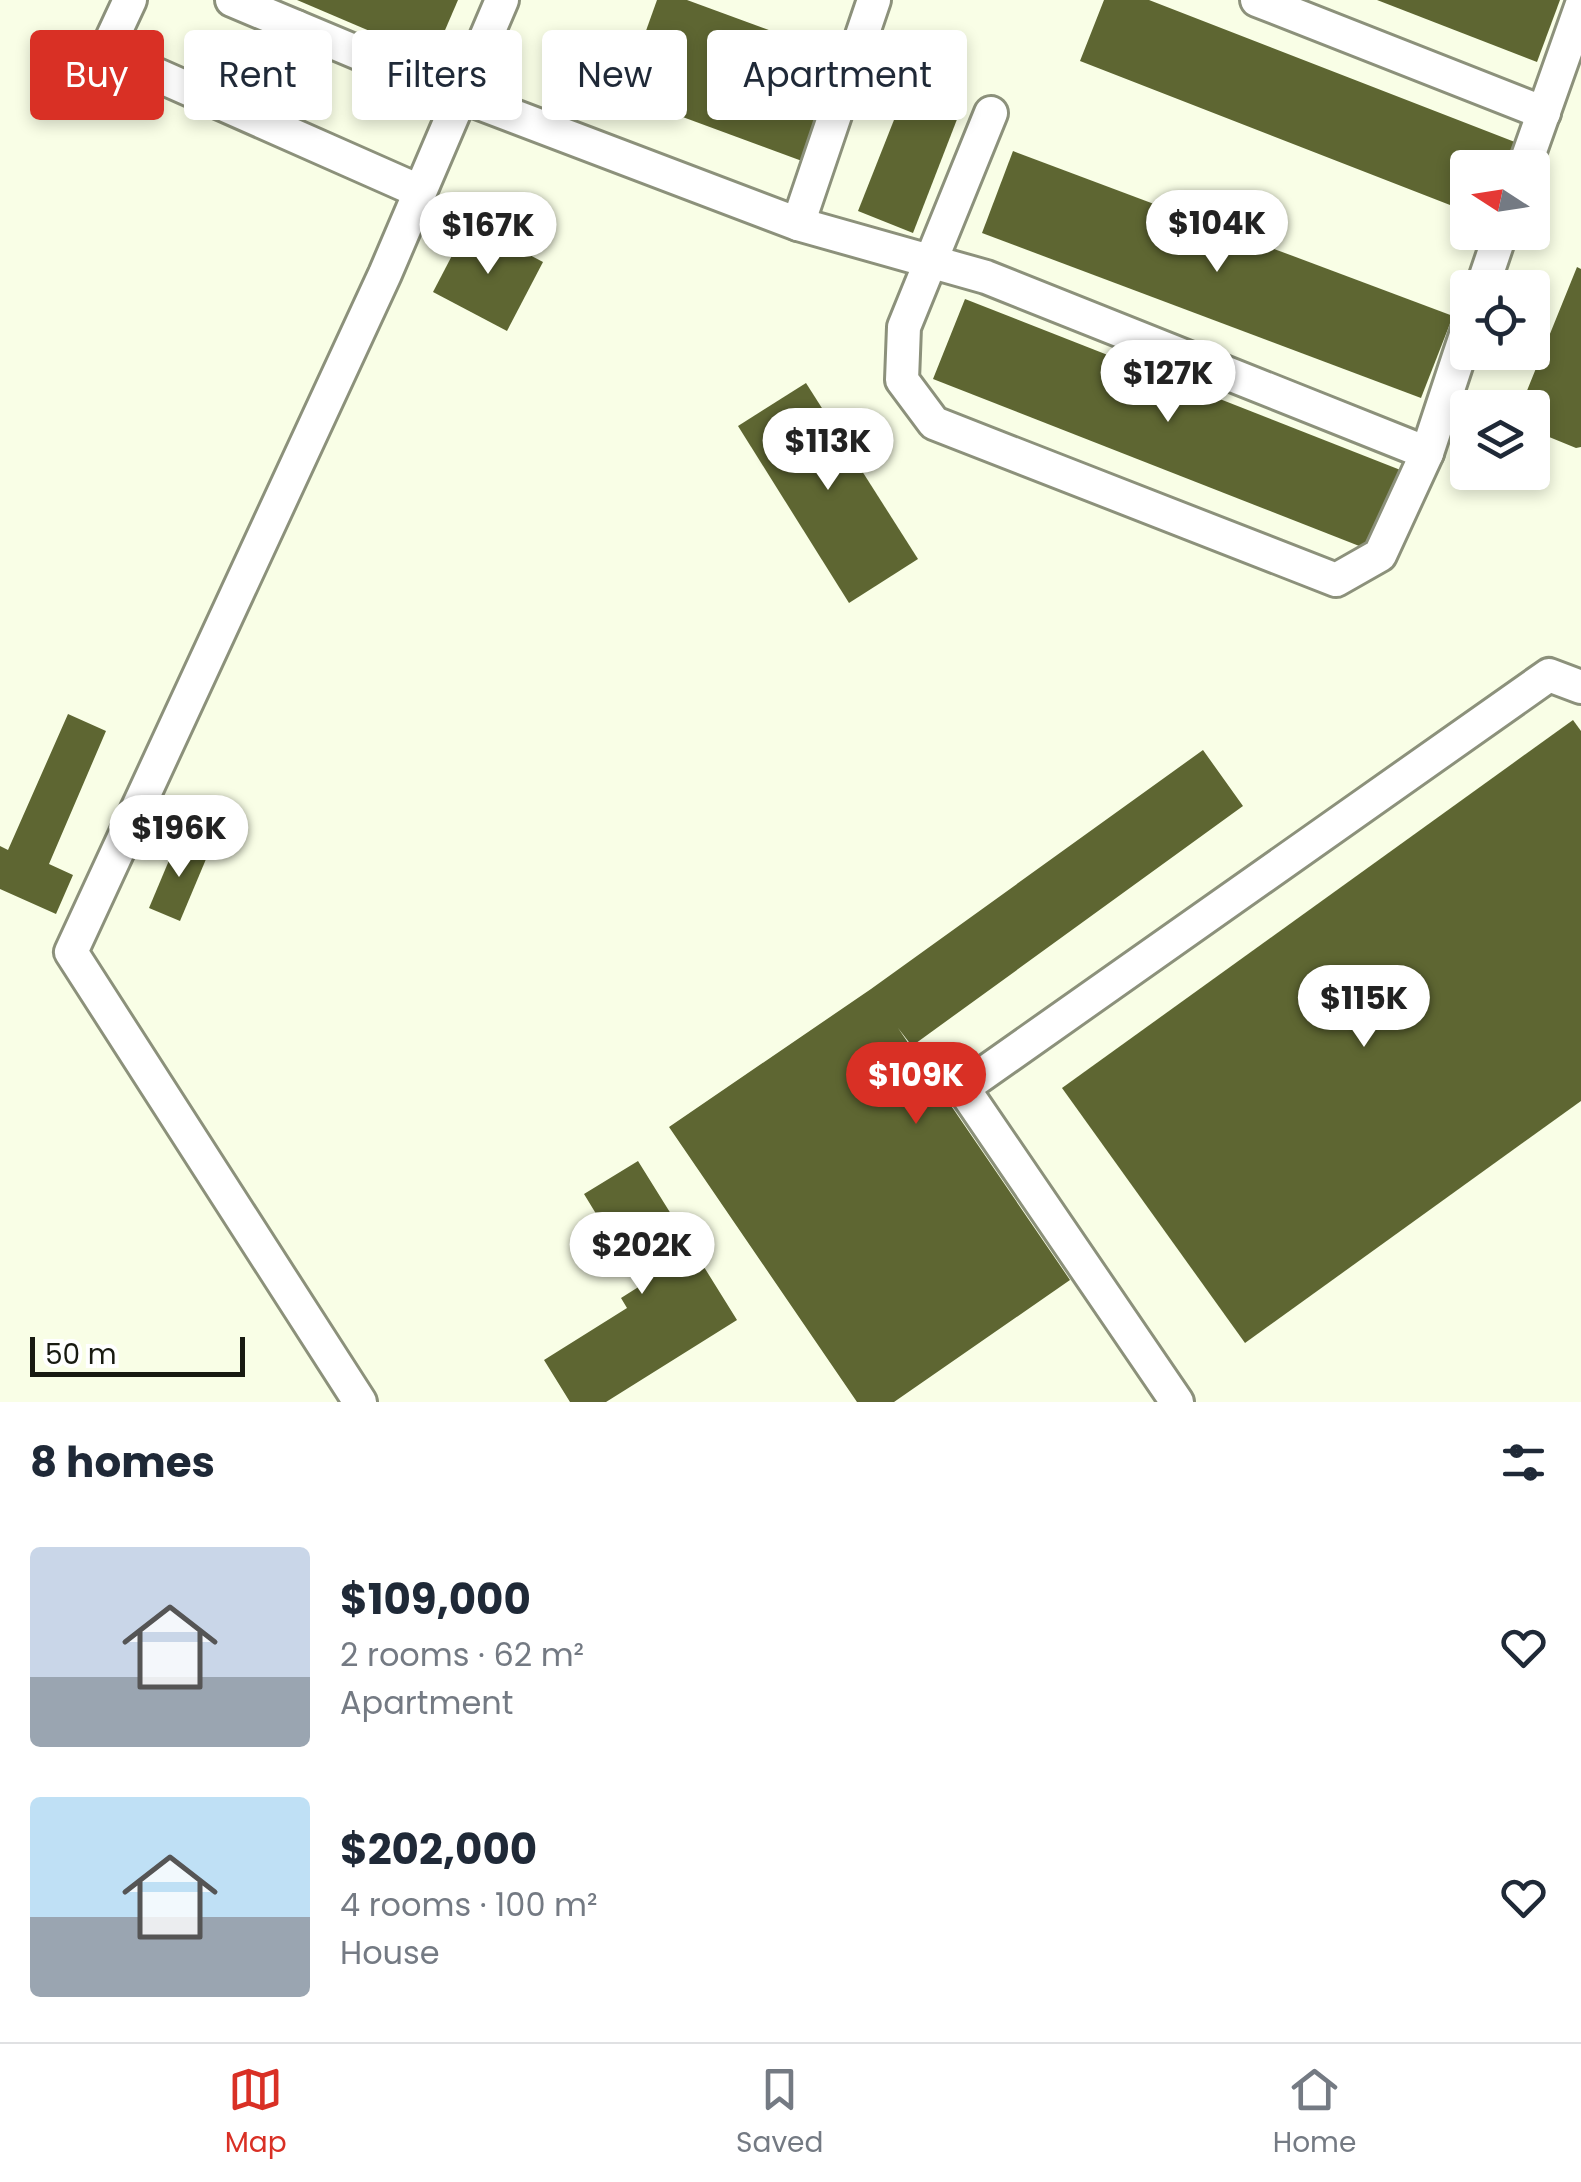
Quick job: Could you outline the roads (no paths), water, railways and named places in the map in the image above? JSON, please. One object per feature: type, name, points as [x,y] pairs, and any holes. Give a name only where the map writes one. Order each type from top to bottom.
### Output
[{"type":"lane","points":[[130,0],[108,45],[114,56],[184,85]]},
{"type":"lane","points":[[232,0],[352,50]]},
{"type":"lane","points":[[490,30],[502,0]]},
{"type":"lane","points":[[798,224],[874,0]]},
{"type":"lane","points":[[1257,0],[1544,113]]},
{"type":"lane","points":[[1531,150],[1581,7]]},
{"type":"lane","points":[[992,113],[904,327],[902,380],[934,423],[1336,580],[1380,555],[1427,453],[1455,370]]},
{"type":"lane","points":[[522,119],[798,224],[986,278],[1427,453]]},
{"type":"lane","points":[[266,120],[419,191]]},
{"type":"lane","points":[[360,1402],[71,952],[451,120]]},
{"type":"lane","points":[[1177,1402],[964,1088],[1550,675],[1581,687]]}]
